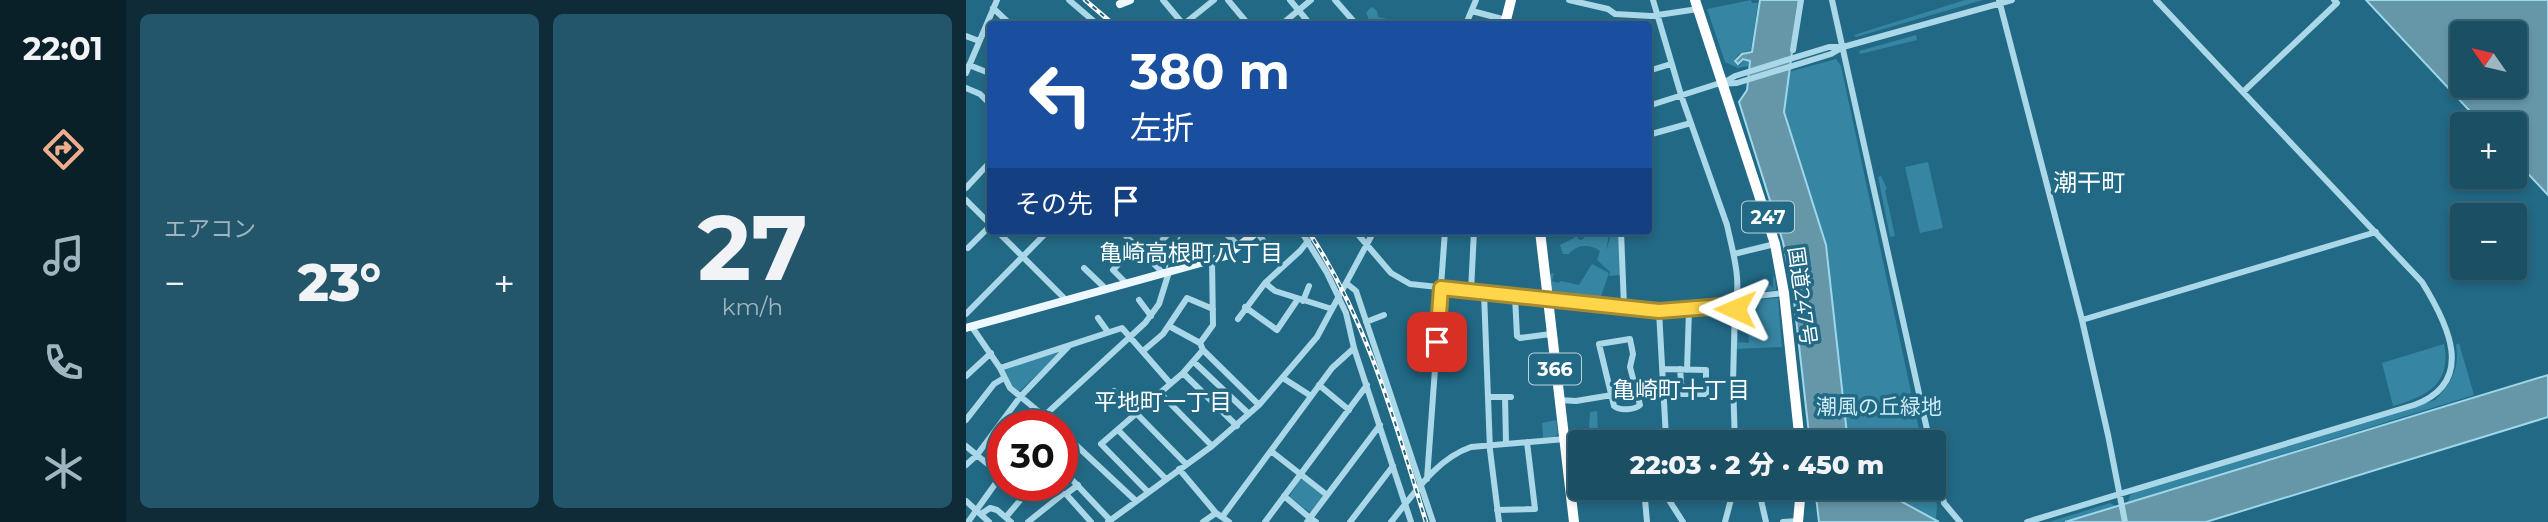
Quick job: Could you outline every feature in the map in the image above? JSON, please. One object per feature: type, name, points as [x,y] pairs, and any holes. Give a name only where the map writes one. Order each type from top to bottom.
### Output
[{"type":"highway","points":[[1506,21],[1511,0]]},
{"type":"highway","name":"国道247号","points":[[1697,4],[1775,244],[1784,293],[1799,430]]},
{"type":"highway","name":"366","points":[[1541,235],[1568,466]]},
{"type":"highway","name":"366","points":[[1573,500],[1574,522]]},
{"type":"highway","points":[[1798,522],[1800,500]]},
{"type":"main road","points":[[1118,2],[1130,0]]},
{"type":"main road","points":[[968,327],[1226,256],[1253,235]]},
{"type":"street","points":[[987,21],[997,0]]},
{"type":"street","points":[[1069,0],[1094,21]]},
{"type":"street","points":[[1163,0],[1180,21]]},
{"type":"street","points":[[1187,21],[1214,0]]},
{"type":"street","points":[[1228,0],[1246,21]]},
{"type":"street","points":[[1290,0],[1308,21]]},
{"type":"street","points":[[1286,21],[1311,0]]},
{"type":"street","points":[[1335,0],[1353,21]]},
{"type":"street","points":[[1467,21],[1476,0]]},
{"type":"street","points":[[1569,0],[1608,9],[1615,14],[1656,13],[1697,4]]},
{"type":"street","points":[[1608,0],[1608,9]]},
{"type":"street","points":[[1653,0],[1671,64],[1727,225],[1734,254],[1735,430]]},
{"type":"street","points":[[1793,50],[1801,0]]},
{"type":"street","points":[[1832,0],[1927,430]]},
{"type":"street","points":[[1652,105],[2012,0]]},
{"type":"street","points":[[2027,522],[2414,405],[2438,393],[2450,375],[2453,363],[2451,344],[2445,327],[2422,282],[2156,0]]},
{"type":"street","points":[[1999,2],[2082,320],[2125,522]]},
{"type":"street","points":[[2243,92],[2336,2]]},
{"type":"street","points":[[993,8],[1007,21]]},
{"type":"street","points":[[1472,11],[1503,21]]},
{"type":"street","points":[[1615,14],[1615,21]]},
{"type":"street","points":[[966,73],[987,22]]},
{"type":"street","points":[[966,36],[979,41]]},
{"type":"street","points":[[1652,70],[1671,64]]},
{"type":"street","points":[[969,65],[987,72]]},
{"type":"street","points":[[966,88],[980,94],[987,101]]},
{"type":"street","points":[[1652,134],[1691,123]]},
{"type":"street","points":[[966,188],[987,165]]},
{"type":"street","points":[[966,200],[987,222]]},
{"type":"street","points":[[968,248],[987,228]]},
{"type":"street","points":[[2082,320],[2376,232]]},
{"type":"street","points":[[1001,235],[1066,300]]},
{"type":"street","points":[[966,314],[1044,235]]},
{"type":"street","points":[[1051,410],[1130,337],[1159,304],[1166,273],[1128,235]]},
{"type":"street","points":[[1147,256],[1167,235]]},
{"type":"street","points":[[1227,235],[1239,246]]},
{"type":"street","points":[[1259,235],[1282,267]]},
{"type":"street","points":[[1304,235],[1338,295],[1348,321],[1354,348],[1411,522]]},
{"type":"street","points":[[1358,235],[1391,273],[1404,282],[1441,288],[1659,311],[1689,310],[1784,293]]},
{"type":"street","points":[[1078,485],[1109,521],[1237,426],[1259,405],[1317,337],[1372,235]]},
{"type":"street","points":[[1427,479],[1445,235]]},
{"type":"street","points":[[1471,291],[1474,235]]},
{"type":"street","points":[[1621,235],[1624,306]]},
{"type":"street","points":[[1238,319],[1265,283],[1308,241]]},
{"type":"street","points":[[1734,254],[1775,244]]},
{"type":"street","points":[[1127,284],[1112,270],[1136,245]]},
{"type":"street","points":[[1148,492],[1101,444],[1194,362],[1213,325],[1212,260]]},
{"type":"street","points":[[1084,268],[1106,289]]},
{"type":"street","points":[[1265,283],[1275,291],[1332,309]]},
{"type":"street","points":[[1346,283],[1356,291],[1433,522]]},
{"type":"street","points":[[1245,307],[1277,330],[1309,286]]},
{"type":"street","points":[[1484,293],[1490,444],[1499,522]]},
{"type":"street","points":[[1515,296],[1517,336],[1520,338],[1551,334]]},
{"type":"street","points":[[1143,351],[1163,334],[1187,298],[1213,309]]},
{"type":"street","points":[[1139,300],[1151,316]]},
{"type":"street","points":[[1663,369],[1684,370],[1706,370],[1706,394],[1682,394],[1684,370],[1689,310]]},
{"type":"street","points":[[1659,311],[1669,430]]},
{"type":"street","points":[[1366,323],[1384,314]]},
{"type":"street","points":[[1098,318],[1108,332]]},
{"type":"street","points":[[1169,326],[1202,346],[1259,405]]},
{"type":"street","points":[[968,327],[991,353],[1010,388],[1036,410]]},
{"type":"street","points":[[1000,368],[1122,328],[1170,383]]},
{"type":"street","points":[[1630,339],[1633,354],[1630,366],[1640,405],[1616,408],[1612,395],[1599,344],[1630,339]]},
{"type":"street","points":[[966,465],[977,455],[1020,397],[1070,345]]},
{"type":"street","points":[[1114,391],[1183,467],[1216,513],[1226,520],[1319,385],[1332,368],[1354,348]]},
{"type":"street","points":[[966,376],[991,353]]},
{"type":"street","points":[[1194,362],[1249,414]]},
{"type":"street","points":[[1183,373],[1237,426]]},
{"type":"street","points":[[1283,377],[1311,396]]},
{"type":"street","points":[[967,418],[994,384],[1004,378]]},
{"type":"street","points":[[1319,385],[1349,410]]},
{"type":"street","points":[[1265,522],[1367,385]]},
{"type":"street","points":[[1160,393],[1212,446]]},
{"type":"street","points":[[1559,400],[1576,401],[1612,395]]},
{"type":"street","points":[[1488,397],[1508,397],[1506,443]]},
{"type":"street","points":[[1284,496],[1311,521],[1327,495],[1380,425]]},
{"type":"street","points":[[1118,430],[1166,479]]},
{"type":"street","points":[[1391,522],[1427,479],[1458,453],[1490,444],[1568,439]]},
{"type":"street","points":[[1497,510],[1535,509],[1527,442]]},
{"type":"street","points":[[966,446],[987,463]]},
{"type":"street","points":[[1078,447],[1136,501]]},
{"type":"street","points":[[1271,451],[1327,495]]},
{"type":"street","points":[[1350,522],[1393,466]]},
{"type":"street","points":[[968,522],[979,512],[987,499]]},
{"type":"street","points":[[1646,500],[1647,522]]},
{"type":"street","points":[[1669,500],[1683,522]]},
{"type":"street","points":[[1718,522],[1725,522],[1731,500]]},
{"type":"street","points":[[1761,500],[1766,522]]},
{"type":"street","points":[[1943,500],[1960,522]]},
{"type":"street","points":[[966,501],[989,522]]},
{"type":"street","points":[[979,512],[995,509],[1008,519],[1021,501]]},
{"type":"street","points":[[1028,522],[1055,501]]},
{"type":"street","points":[[1071,501],[1091,522]]},
{"type":"street","points":[[1203,522],[1216,513]]},
{"type":"street","points":[[1783,522],[1798,522]]},
{"type":"green space","points":[[1751,0],[1752,3],[1758,3],[1751,50],[1739,54],[1733,61],[1739,66],[1744,60],[1749,62],[1748,66],[1738,68],[1725,62],[1707,9]]},
{"type":"green space","points":[[1965,0],[1983,0],[1856,37],[1854,35]]},
{"type":"green space","points":[[1372,7],[1377,11],[1378,17],[1387,21],[1370,21],[1366,13]]},
{"type":"green space","points":[[1916,35],[1917,40],[1860,54],[1859,51]]},
{"type":"green space","name":"潮風の丘緑地","points":[[1836,59],[1841,66],[1919,430],[1847,430],[1826,245],[1784,112],[1789,72]]},
{"type":"green space","points":[[1928,162],[1943,228],[1920,233],[1905,167]]},
{"type":"green space","points":[[1881,176],[1887,189],[1885,190],[1895,236],[1890,237],[1878,177]]},
{"type":"green space","points":[[1576,235],[1582,240],[1586,235],[1609,235],[1606,252],[1611,235],[1619,235],[1621,275],[1609,276],[1610,272],[1597,260],[1600,251],[1592,247],[1584,246],[1569,254],[1563,254],[1560,245]]},
{"type":"green space","points":[[1592,264],[1609,273],[1599,302],[1552,296],[1548,274],[1554,273],[1552,281],[1579,285]]},
{"type":"green space","points":[[1773,277],[1776,290],[1744,293],[1740,291],[1739,288],[1771,285],[1773,288]]},
{"type":"green space","points":[[1778,298],[1782,347],[1736,349],[1737,309],[1738,342],[1749,343],[1750,307],[1753,306],[1753,300]]},
{"type":"green space","points":[[2459,343],[2474,395],[2128,502],[2130,495],[2139,490],[2435,400],[2453,376],[2457,361],[2456,345]]},
{"type":"green space","points":[[2444,344],[2444,370],[2434,387],[2416,398],[2393,406],[2382,363]]},
{"type":"green space","points":[[1058,350],[1060,352],[1019,392],[1011,386],[1005,368]]},
{"type":"green space","points":[[1597,411],[1598,430],[1579,430],[1589,428],[1590,412]]},
{"type":"green space","points":[[1556,420],[1558,434],[1543,438],[1542,423]]},
{"type":"green space","points":[[1303,479],[1324,496],[1311,513],[1289,497]]},
{"type":"green space","points":[[1899,500],[1936,500],[1936,519]]},
{"type":"green space","points":[[2110,503],[2116,506],[2063,522],[2049,522]]},
{"type":"shaded area","points":[[1760,0],[1799,0],[1784,112],[1826,245],[1847,430],[1809,430],[1793,292],[1783,242],[1739,102],[1747,90],[1750,61],[1743,59],[1738,64],[1735,61],[1742,54],[1752,52]]},
{"type":"shaded area","points":[[2366,0],[2548,0],[2548,195],[2527,173],[2527,112],[2471,112],[2458,98],[2527,98],[2527,21],[2450,21],[2450,90]]},
{"type":"shaded area","points":[[2548,375],[2548,417],[2206,522],[2065,522]]},
{"type":"shaded area","points":[[1816,500],[1899,500],[1939,522],[1819,522]]},
{"type":"waterway","points":[[1167,267],[1169,249],[1177,243],[1180,235]]},
{"type":"waterway","points":[[1659,307],[1689,306]]},
{"type":"railway","points":[[1085,0],[1110,21]]},
{"type":"railway","points":[[1310,235],[1347,300],[1378,372],[1426,522]]},
{"type":"district","name":"潮干町","points":[[2089,183]]},
{"type":"district","name":"亀崎高根町八丁目","points":[[1191,253]]},
{"type":"district","name":"亀崎町十丁目","points":[[1681,390]]},
{"type":"district","name":"平地町一丁目","points":[[1163,402]]},
{"type":"route","points":[[1437,342],[1441,288],[1659,311],[1735,305],[1735,309]]}]
